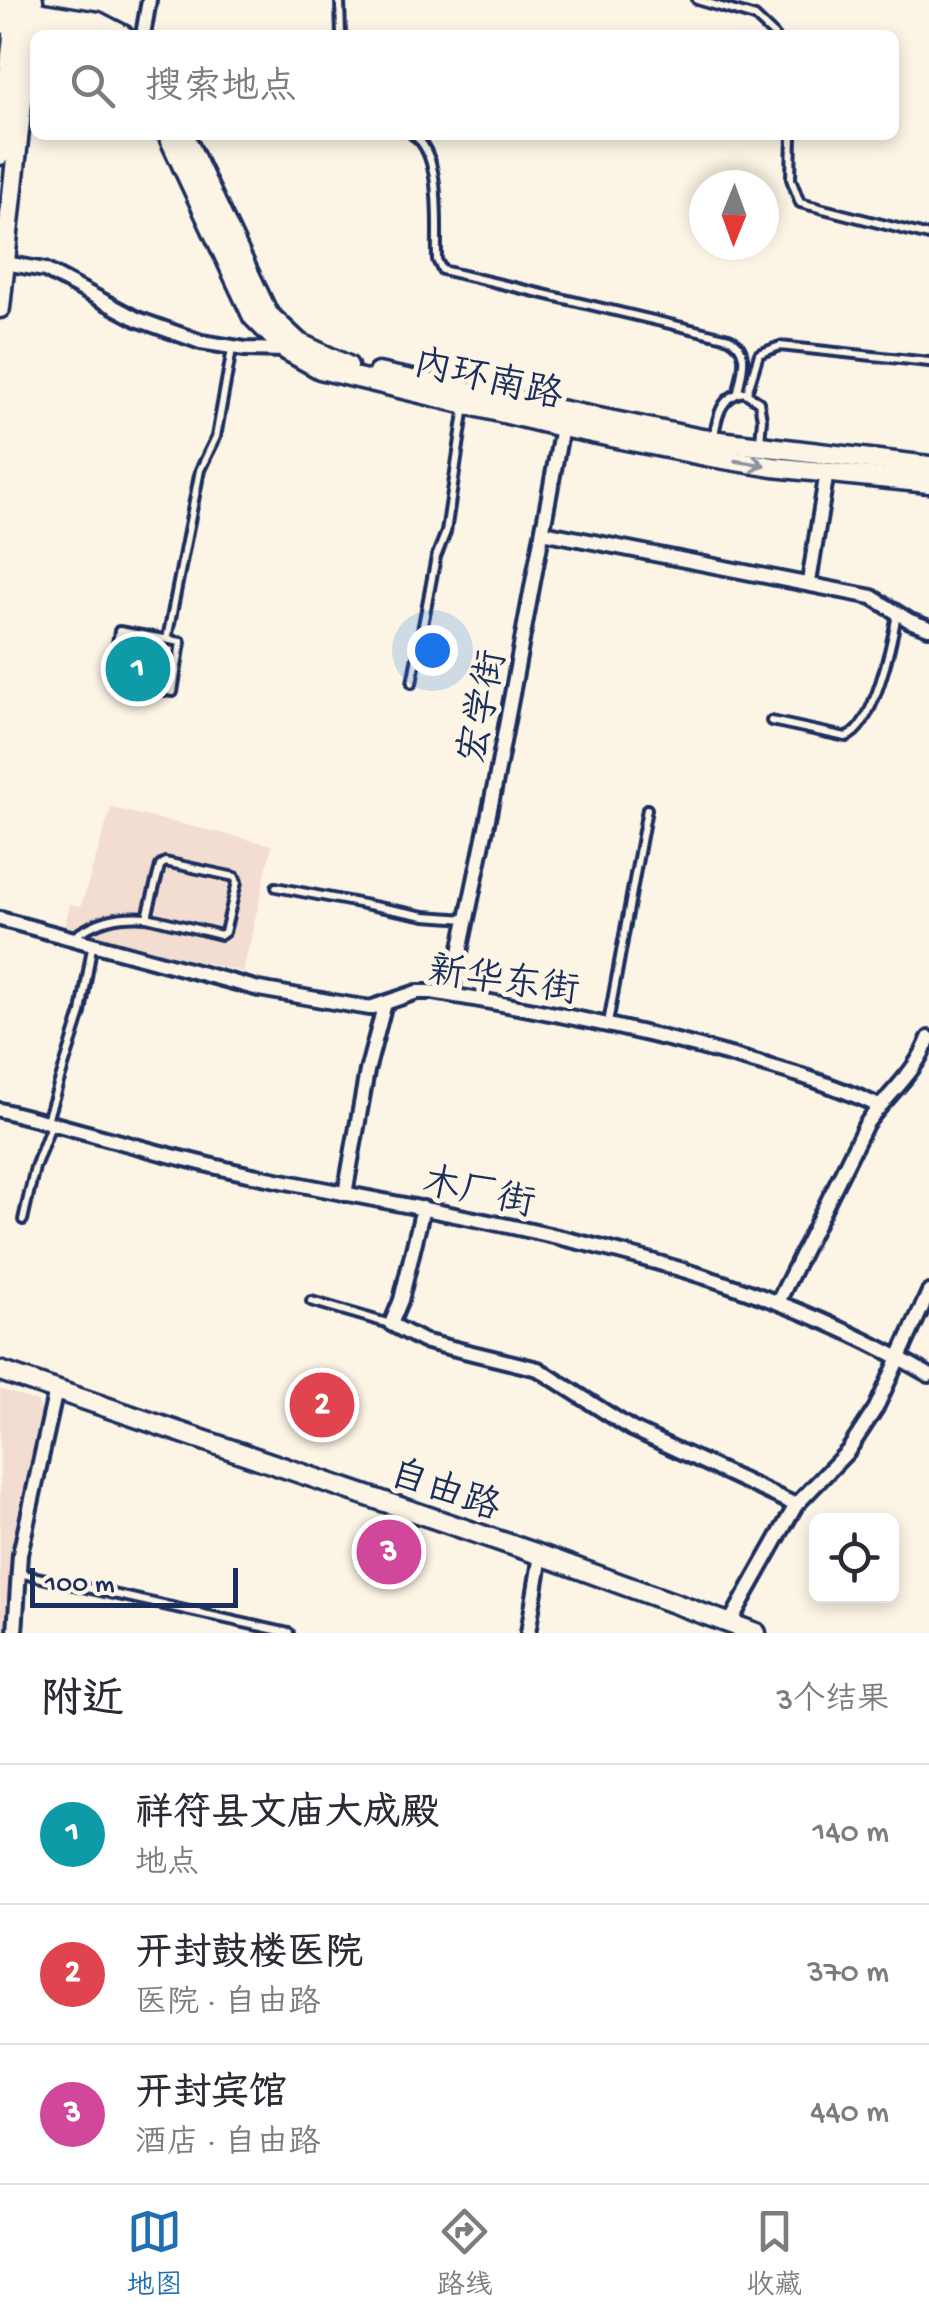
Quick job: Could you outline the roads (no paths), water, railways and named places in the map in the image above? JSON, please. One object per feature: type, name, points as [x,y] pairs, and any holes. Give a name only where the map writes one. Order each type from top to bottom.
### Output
[{"type":"street","points":[[144,30],[149,0]]},
{"type":"street","points":[[18,12],[67,30]]},
{"type":"street","points":[[18,12],[98,22],[113,30]]},
{"type":"street","points":[[0,155],[18,12]]},
{"type":"street","points":[[0,308],[18,12]]},
{"type":"street","name":"内环南路","points":[[170,140],[254,317],[286,350],[332,373],[706,456],[929,483]]},
{"type":"street","name":"内环南路","points":[[186,140],[268,314],[285,333],[313,351],[362,370],[713,441],[929,466]]},
{"type":"street","points":[[5,263],[46,270],[137,319],[201,342],[232,348],[286,350]]},
{"type":"street","name":"宏学街","points":[[451,994],[562,427]]},
{"type":"street","points":[[808,582],[827,472]]},
{"type":"street","points":[[543,532],[872,597],[929,628]]},
{"type":"street","name":"新华东街","points":[[0,920],[258,989],[351,1006],[370,1008],[417,992],[451,994],[608,1024],[828,1082],[879,1106]]},
{"type":"street","points":[[345,1194],[367,1070],[385,1003]]},
{"type":"street","points":[[778,1302],[866,1124],[879,1106],[922,1070],[929,1038]]},
{"type":"street","name":"木厂街","points":[[0,1110],[266,1178],[423,1208],[665,1266],[825,1320],[929,1375]]},
{"type":"street","points":[[423,1208],[401,1300],[391,1324],[423,1341],[538,1369],[632,1429],[796,1506]]},
{"type":"street","points":[[717,1625],[796,1506],[848,1450],[876,1408],[929,1292]]},
{"type":"street","name":"自由路","points":[[0,1371],[541,1554],[717,1625],[756,1633]]},
{"type":"street","points":[[15,1633],[22,1543],[56,1390]]},
{"type":"street","points":[[528,1633],[541,1554]]},
{"type":"lane","points":[[340,0],[341,30]]},
{"type":"lane","points":[[697,0],[755,17],[769,30]]},
{"type":"lane","points":[[418,140],[432,165],[437,260],[442,270],[728,338],[738,343],[744,356],[742,392]]},
{"type":"lane","points":[[792,140],[791,179],[800,203],[929,236]]},
{"type":"lane","points":[[713,441],[720,408],[742,392],[756,359],[768,348],[780,346],[929,362]]},
{"type":"lane","points":[[167,639],[200,470],[216,437],[232,348]]},
{"type":"lane","points":[[744,356],[756,359]]},
{"type":"lane","points":[[742,392],[755,396],[762,409],[759,447]]},
{"type":"lane","points":[[412,683],[436,557],[446,532],[465,404]]},
{"type":"lane","points":[[771,721],[846,737],[854,734],[865,720],[891,648],[897,613]]},
{"type":"lane","points":[[119,631],[167,639],[181,642],[172,692],[111,681],[119,631]]},
{"type":"lane","points":[[608,1024],[646,809]]},
{"type":"lane","points":[[70,939],[99,921],[128,916],[222,935],[237,882],[235,877],[165,862],[160,866],[147,917]]},
{"type":"lane","points":[[276,887],[425,916],[468,919]]},
{"type":"lane","points":[[23,1220],[81,1013],[92,947]]},
{"type":"lane","points":[[311,1301],[391,1324]]},
{"type":"lane","points":[[19,1572],[289,1633]]},
{"type":"place","name":"祥符县文庙大成殿","points":[[138,669]]},
{"type":"place","name":"开封鼓楼医院","points":[[322,1405]]},
{"type":"place","name":"开封宾馆","points":[[389,1552]]}]
